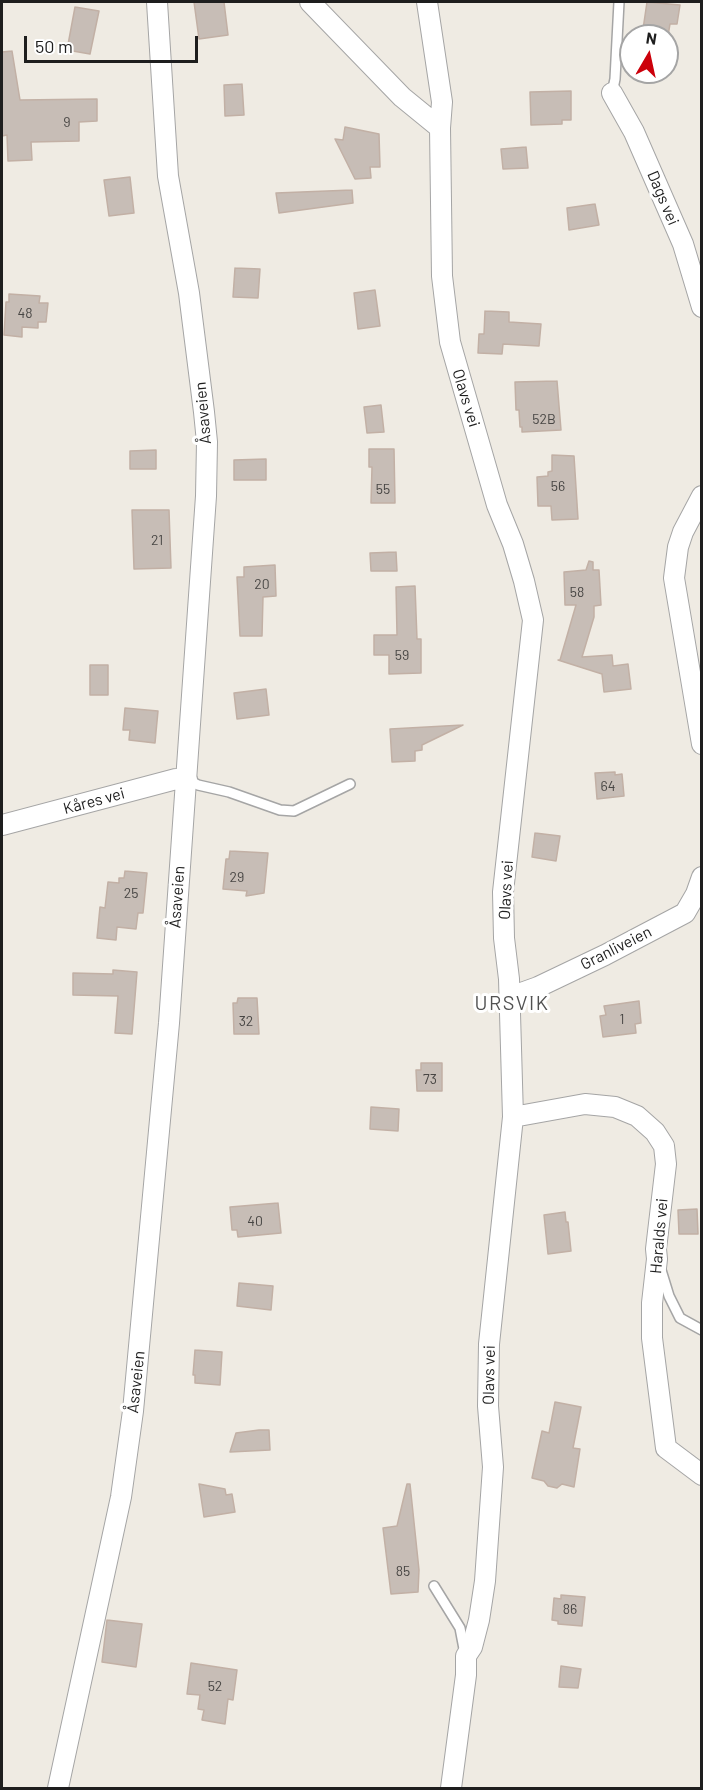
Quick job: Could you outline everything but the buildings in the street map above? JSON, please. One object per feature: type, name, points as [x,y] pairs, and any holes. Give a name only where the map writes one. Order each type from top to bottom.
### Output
[{"type":"street","name":"Åsaveien","points":[[58,1788],[121,1497],[133,1411],[168,1034],[206,496],[207,442],[189,293],[168,176],[157,2]]},
{"type":"street","points":[[310,2],[402,97],[440,128]]},
{"type":"street","name":"Olavs vei","points":[[427,2],[442,102],[440,128],[442,276],[450,342],[497,504],[521,572],[533,620],[503,892],[504,938],[510,997],[513,1117],[489,1344],[488,1406],[493,1467],[485,1581],[479,1620],[472,1647],[466,1656],[466,1675],[451,1788]]},
{"type":"street","name":"Dags vei","points":[[612,93],[634,132],[683,244],[702,307]]},
{"type":"street","points":[[702,496],[683,532],[678,547],[674,578],[702,744]]},
{"type":"street","name":"Kåres vei","points":[[2,825],[176,779],[187,779]]},
{"type":"street","name":"Granliveien","points":[[510,997],[538,987],[595,960],[685,913],[696,894],[702,877]]},
{"type":"street","name":"Haralds vei","points":[[513,1117],[585,1104],[615,1107],[637,1116],[655,1132],[664,1146],[666,1164],[656,1249],[652,1338],[666,1448],[702,1475]]},
{"type":"lane","points":[[612,93],[615,79],[619,2]]},
{"type":"lane","points":[[187,779],[198,785],[229,792],[280,810],[294,811],[350,784]]},
{"type":"lane","points":[[657,1259],[669,1296],[680,1318],[702,1330]]},
{"type":"lane","points":[[434,1586],[460,1628],[466,1656]]},
{"type":"district","name":"URSVIK","points":[[512,1003]]}]
